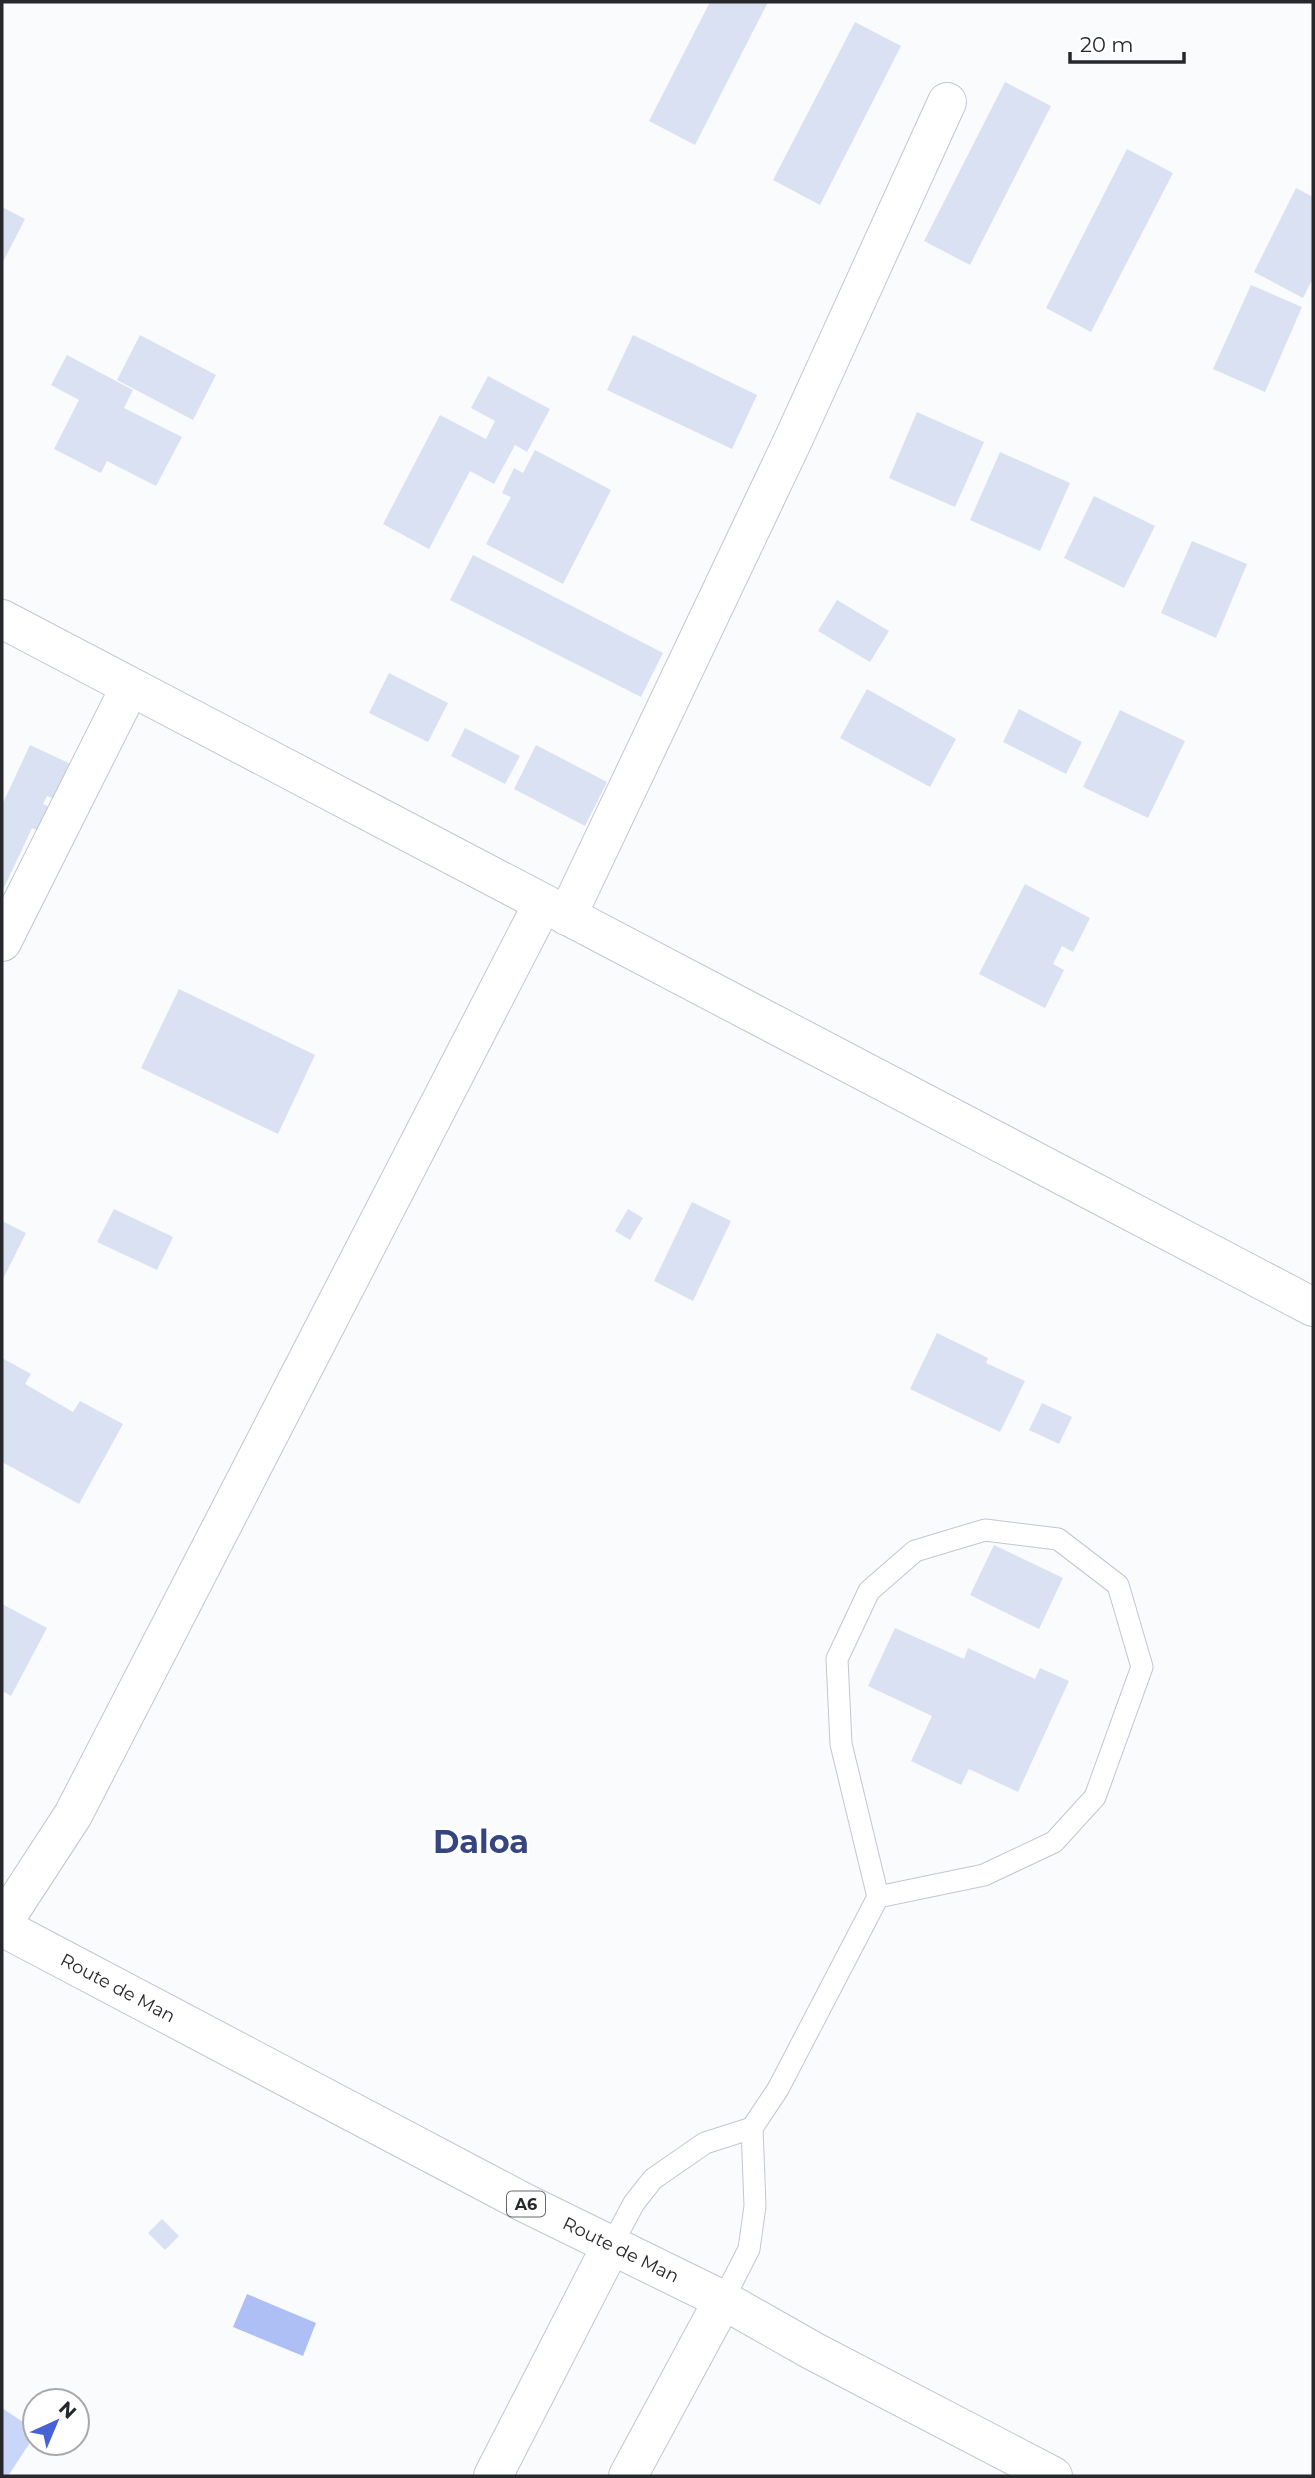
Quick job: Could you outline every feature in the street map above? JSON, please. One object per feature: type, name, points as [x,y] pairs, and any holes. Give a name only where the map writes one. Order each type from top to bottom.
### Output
[{"type":"main road","points":[[2,1926],[73,1815],[555,910],[794,438],[947,102]]},
{"type":"main road","points":[[2,619],[1313,1307]]},
{"type":"main road","points":[[2,942],[130,687]]},
{"type":"main road","name":"Route de Man","points":[[2,1926],[511,2196],[723,2300],[813,2351],[1052,2476]]},
{"type":"main road","points":[[493,2476],[611,2246]]},
{"type":"main road","points":[[628,2476],[723,2300]]},
{"type":"lane","points":[[723,2300],[749,2249],[755,2206],[752,2128],[778,2089],[878,1897],[841,1744],[837,1659],[869,1591],[915,1551],[985,1530],[1058,1539],[1118,1585],[1142,1667],[1095,1797],[1054,1842],[984,1875],[878,1897]]},
{"type":"lane","points":[[611,2246],[634,2203],[653,2179],[705,2143],[752,2128]]},
{"type":"shaded area","points":[[247,2294],[316,2323],[303,2356],[233,2327]]},
{"type":"shaded area","points":[[2,2408],[21,2421],[21,2456],[8,2476],[2,2476]]},
{"type":"building","points":[[710,2],[768,2],[695,145],[649,121]]},
{"type":"building","points":[[855,22],[901,46],[820,205],[773,180]]},
{"type":"building","points":[[1005,82],[1051,106],[970,265],[924,241]]},
{"type":"building","points":[[1127,149],[1173,173],[1091,332],[1046,308]]},
{"type":"building","points":[[1296,188],[1313,197],[1313,278],[1303,298],[1254,272]]},
{"type":"building","points":[[2,207],[25,219],[2,264]]},
{"type":"building","points":[[1251,285],[1302,307],[1265,392],[1213,369]]},
{"type":"building","points":[[140,335],[216,375],[193,420],[117,380]]},
{"type":"building","points":[[633,335],[757,395],[732,449],[607,390]]},
{"type":"building","points":[[67,355],[133,390],[124,408],[182,437],[156,486],[107,461],[101,473],[54,449],[79,400],[51,385]]},
{"type":"building","points":[[488,376],[550,409],[527,452],[515,445],[494,484],[470,471],[429,549],[383,524],[440,415],[486,439],[495,421],[471,408]]},
{"type":"building","points":[[917,412],[984,442],[955,507],[889,478]]},
{"type":"building","points":[[535,450],[611,490],[563,584],[486,544],[511,497],[502,493],[514,468],[523,473]]},
{"type":"building","points":[[1000,452],[1070,483],[1040,551],[970,520]]},
{"type":"building","points":[[1094,496],[1155,526],[1124,588],[1064,558]]},
{"type":"building","points":[[1192,541],[1247,564],[1216,638],[1161,613]]},
{"type":"building","points":[[473,555],[663,653],[641,697],[450,600]]},
{"type":"building","points":[[837,600],[889,631],[870,662],[818,631]]},
{"type":"building","points":[[389,673],[448,703],[428,742],[369,713]]},
{"type":"building","points":[[867,689],[956,739],[930,787],[840,738]]},
{"type":"building","points":[[1019,709],[1082,742],[1066,774],[1003,742]]},
{"type":"building","points":[[1120,710],[1185,741],[1148,818],[1083,787]]},
{"type":"building","points":[[465,728],[520,756],[505,784],[451,756]]},
{"type":"building","points":[[30,745],[73,765],[57,800],[47,796],[43,804],[50,807],[38,831],[32,828],[2,892],[2,805]]},
{"type":"building","points":[[536,745],[607,782],[585,826],[514,789]]},
{"type":"building","points":[[1025,884],[1090,918],[1073,952],[1062,946],[1053,964],[1064,970],[1045,1008],[979,974]]},
{"type":"building","points":[[179,989],[315,1055],[278,1134],[141,1068]]},
{"type":"building","points":[[692,1202],[731,1221],[693,1301],[654,1281]]},
{"type":"building","points":[[114,1209],[173,1237],[157,1270],[97,1242]]},
{"type":"building","points":[[628,1209],[643,1218],[630,1240],[615,1231]]},
{"type":"building","points":[[2,1221],[26,1233],[2,1281]]},
{"type":"building","points":[[937,1333],[988,1358],[986,1363],[1025,1381],[1000,1432],[910,1389]]},
{"type":"building","points":[[2,1358],[31,1374],[25,1384],[73,1412],[80,1401],[123,1424],[79,1504],[2,1462]]},
{"type":"building","points":[[1042,1403],[1072,1417],[1059,1444],[1029,1430]]},
{"type":"building","points":[[994,1545],[1063,1578],[1039,1629],[970,1595]]},
{"type":"building","points":[[2,1604],[47,1628],[11,1696],[2,1691]]},
{"type":"building","points":[[895,1628],[964,1659],[968,1648],[1035,1679],[1040,1668],[1069,1681],[1018,1792],[969,1769],[961,1785],[911,1761],[932,1716],[868,1686]]},
{"type":"building","points":[[162,2219],[179,2236],[165,2250],[148,2233]]},
{"type":"district","name":"Daloa","points":[[481,1841]]}]
